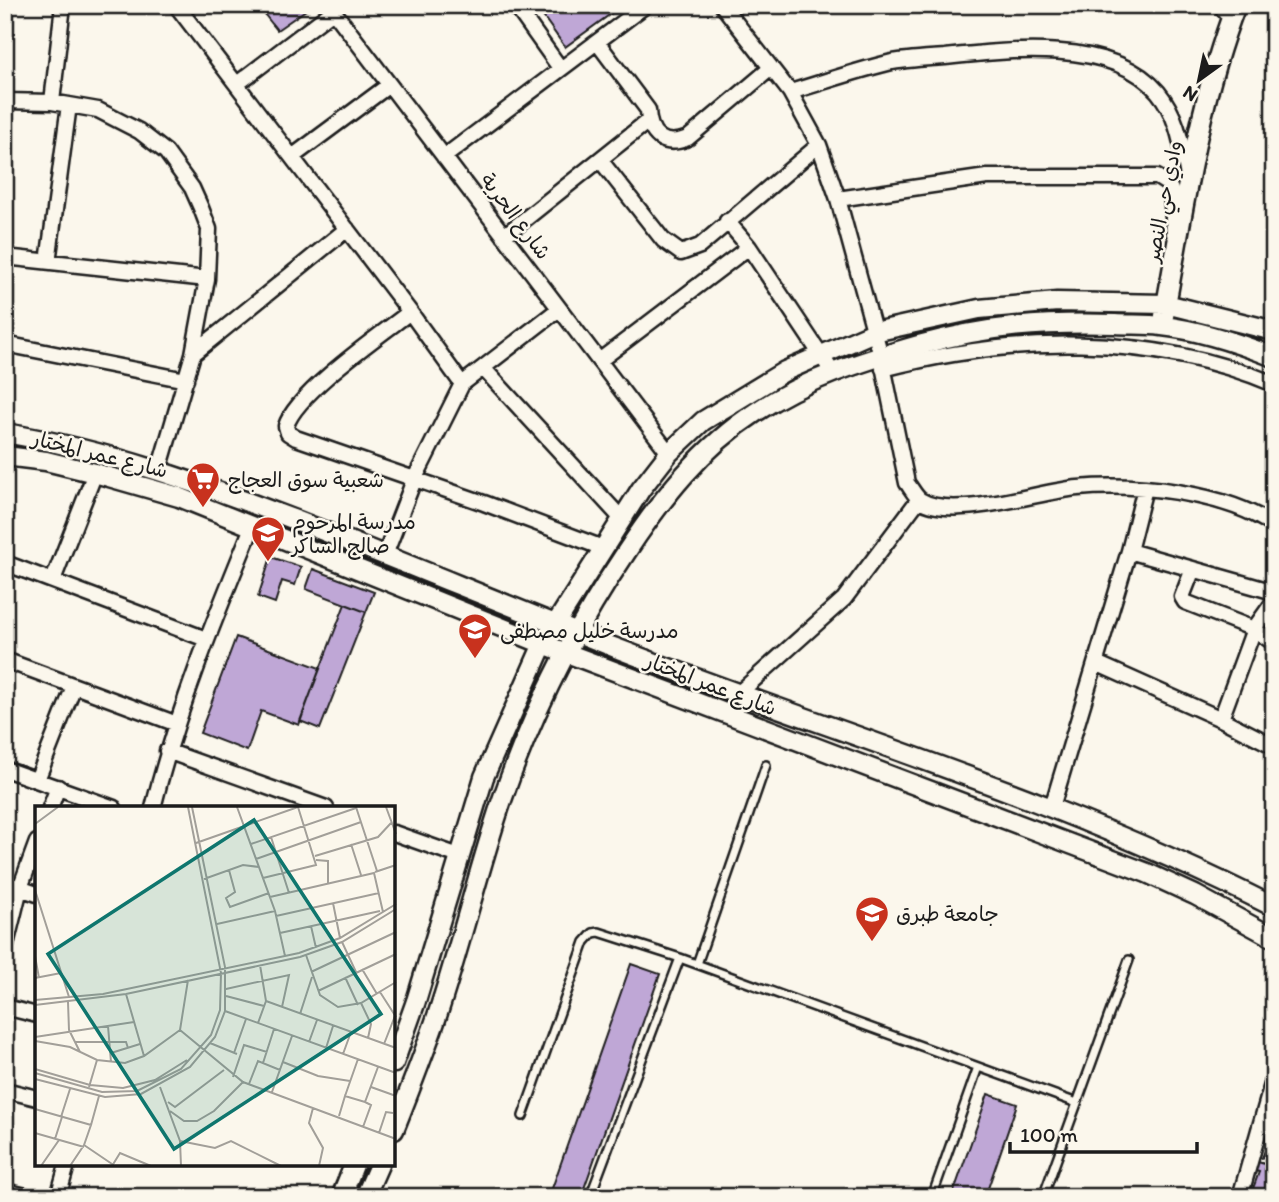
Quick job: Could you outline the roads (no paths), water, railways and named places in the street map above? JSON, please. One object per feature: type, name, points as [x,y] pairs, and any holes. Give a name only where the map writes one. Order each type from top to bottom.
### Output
[{"type":"street","points":[[52,102],[63,5]]},
{"type":"street","points":[[515,5],[560,68]]},
{"type":"street","points":[[444,157],[646,5]]},
{"type":"street","points":[[722,5],[790,92],[818,145],[838,199],[874,332],[907,483],[919,499],[934,505],[955,506],[998,503],[1077,488],[1144,488],[1223,502],[1248,511],[1274,526]]},
{"type":"street","points":[[180,6],[462,384]]},
{"type":"street","points":[[237,84],[331,8]]},
{"type":"street","name":"شارع الحرية","points":[[331,8],[669,453]]},
{"type":"street","name":"وادي حي النصر","points":[[1162,326],[1189,178],[1229,10]]},
{"type":"street","points":[[597,42],[648,110],[648,121],[656,135],[675,144],[688,138],[771,68]]},
{"type":"street","points":[[790,92],[893,62],[958,55],[1035,50],[1100,59],[1140,76],[1158,92],[1174,118],[1189,178]]},
{"type":"street","points":[[292,156],[389,85]]},
{"type":"street","points":[[5,101],[52,102],[98,110],[139,131],[166,152],[192,188],[209,229],[207,279],[193,354],[159,470]]},
{"type":"street","points":[[48,262],[69,105]]},
{"type":"street","points":[[504,236],[648,121]]},
{"type":"street","points":[[601,161],[672,249],[681,253],[700,246],[818,145]]},
{"type":"street","points":[[838,199],[986,177],[1157,177],[1168,184],[1171,190],[1175,253]]},
{"type":"street","points":[[727,221],[749,247],[833,373]]},
{"type":"street","points":[[193,354],[347,229]]},
{"type":"street","points":[[599,361],[749,247]]},
{"type":"street","points":[[5,257],[207,279]]},
{"type":"street","points":[[396,1057],[416,1001],[484,777],[543,644],[640,489],[669,453],[703,421],[756,387],[874,332],[979,309],[1057,302],[1166,304],[1274,331]]},
{"type":"street","points":[[386,555],[414,480],[462,384],[559,309]]},
{"type":"street","points":[[410,312],[325,380],[293,410],[286,426],[288,433],[603,548]]},
{"type":"street","points":[[882,363],[945,338],[1023,324],[1056,323],[1162,326],[1216,337],[1274,357]]},
{"type":"street","points":[[5,344],[186,380]]},
{"type":"street","points":[[396,1125],[438,1014],[503,796],[525,740],[576,632],[641,527],[708,450],[741,422],[793,390],[833,373],[976,350],[1044,344],[1126,348],[1189,358],[1274,384]]},
{"type":"street","points":[[483,368],[622,519]]},
{"type":"street","name":"شارع عمر المختار","points":[[5,433],[46,440],[188,479],[576,632],[1052,807],[1166,855],[1274,907]]},
{"type":"street","name":"شارع عمر المختار","points":[[5,456],[46,461],[179,497],[566,653],[1147,873],[1272,932]]},
{"type":"street","points":[[53,580],[95,473]]},
{"type":"street","points":[[1052,807],[1129,551],[1144,488]]},
{"type":"street","points":[[739,693],[844,599],[919,499]]},
{"type":"street","points":[[153,806],[167,751],[206,639],[253,525]]},
{"type":"street","points":[[1129,551],[1274,592]]},
{"type":"street","points":[[5,563],[206,639]]},
{"type":"street","points":[[1193,569],[1182,597],[1185,602],[1254,629],[1274,643]]},
{"type":"street","points":[[1221,719],[1254,629],[1274,601]]},
{"type":"street","points":[[5,660],[177,724]]},
{"type":"street","points":[[1096,663],[1274,746]]},
{"type":"street","points":[[37,780],[74,686]]},
{"type":"street","points":[[167,751],[320,806]]},
{"type":"street","points":[[5,769],[109,806]]},
{"type":"street","points":[[51,806],[58,787]]},
{"type":"street","points":[[396,834],[459,856]]},
{"type":"street","points":[[5,949],[12,885],[35,845]]},
{"type":"street","points":[[12,885],[35,893]]},
{"type":"street","points":[[5,1007],[35,1014]]},
{"type":"street","points":[[1240,1197],[1273,1082]]},
{"type":"street","points":[[5,1090],[35,1098]]},
{"type":"street","points":[[58,1197],[66,1167]]},
{"type":"street","points":[[341,1197],[353,1167]]},
{"type":"street","points":[[365,1197],[378,1167]]},
{"type":"street","points":[[5,1191],[30,1197]]},
{"type":"lane","points":[[697,964],[766,765]]},
{"type":"lane","points":[[523,1116],[588,937],[593,933],[605,932],[1077,1102]]},
{"type":"lane","points":[[590,1197],[680,958]]},
{"type":"lane","points":[[1043,1197],[1129,960]]},
{"type":"lane","points":[[932,1197],[978,1067]]},
{"type":"place","name":"شعبية سوق العجاج","points":[[203,509]]},
{"type":"place","name":"مدرسة المرحوم صالح الساكر","points":[[268,563]]},
{"type":"place","name":"مدرسة خليل مصطفى","points":[[475,660]]},
{"type":"place","name":"جامعة طبرق","points":[[872,943]]}]
